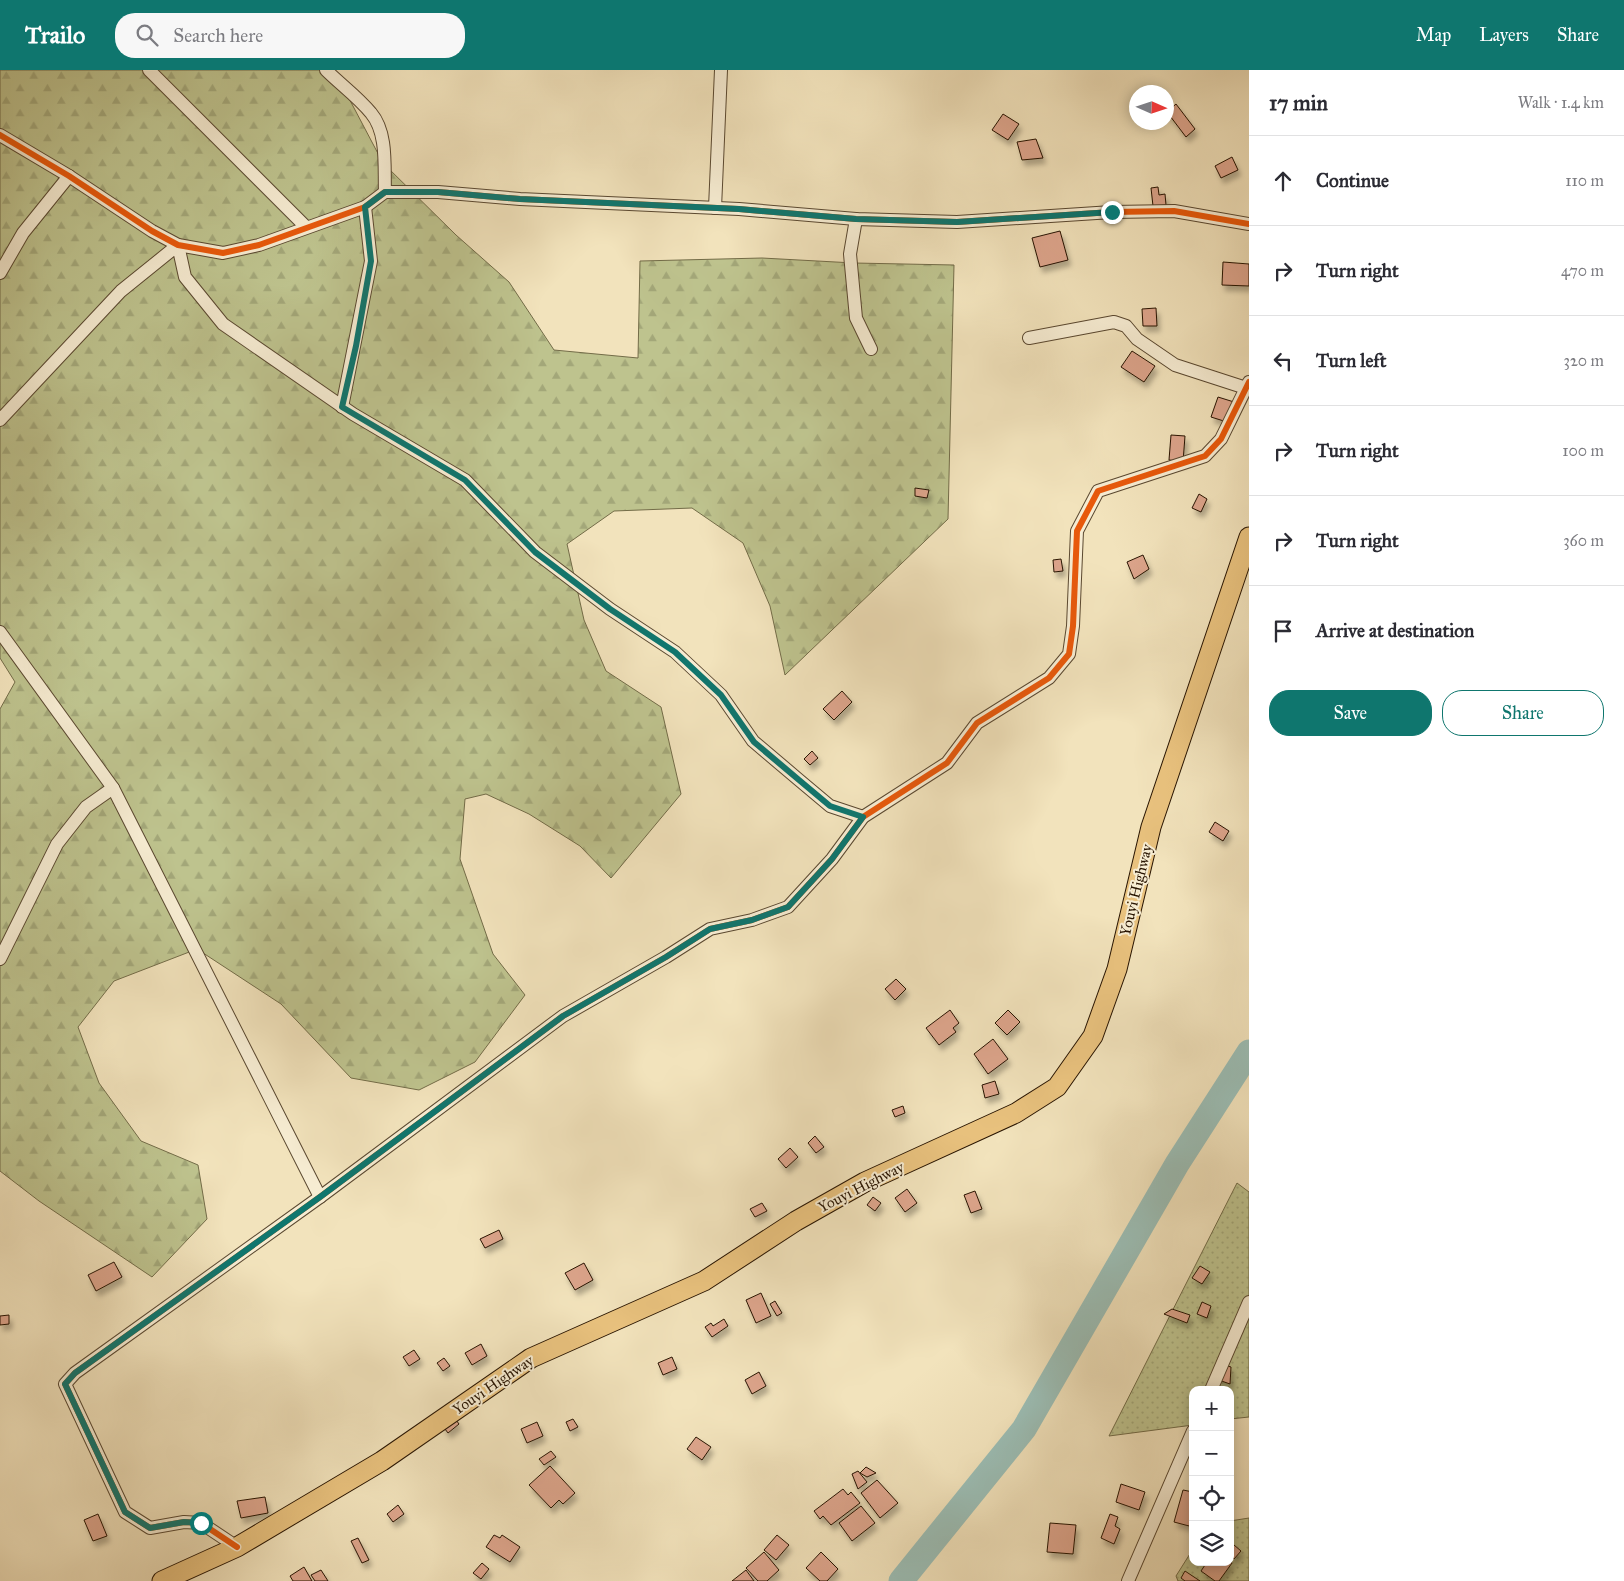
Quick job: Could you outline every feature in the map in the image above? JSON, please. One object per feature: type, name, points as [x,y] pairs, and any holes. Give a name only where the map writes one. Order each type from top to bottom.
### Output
[{"type":"main road","name":"Youyi Highway","points":[[162,1581],[237,1547],[382,1460],[531,1358],[704,1281],[796,1222],[865,1182],[1016,1113],[1057,1087],[1093,1036],[1117,969],[1152,827],[1249,538]]},
{"type":"street","points":[[149,70],[306,227]]},
{"type":"street","points":[[326,70],[372,114],[381,133],[384,147],[385,192]]},
{"type":"street","points":[[715,208],[721,70]]},
{"type":"street","points":[[0,135],[69,176],[152,231],[178,245],[223,253],[259,245],[365,207],[385,192],[438,192],[520,199],[715,208],[856,219],[957,222],[1112,212],[1174,211],[1249,224]]},
{"type":"street","points":[[0,273],[23,233],[69,176]]},
{"type":"street","points":[[342,407],[356,346],[371,261],[365,207]]},
{"type":"street","points":[[856,219],[850,254],[856,318],[871,349]]},
{"type":"street","points":[[178,245],[185,277],[223,324],[342,407],[465,480],[535,552],[610,609],[675,652],[721,695],[754,742],[830,806],[863,817]]},
{"type":"street","points":[[0,420],[121,291],[178,245]]},
{"type":"street","points":[[237,1547],[201,1523],[184,1522],[150,1528],[125,1512],[65,1384],[75,1373],[320,1197],[563,1016],[666,957],[710,929],[752,920],[788,907],[832,859],[863,817],[947,763],[978,723],[1049,678],[1069,654],[1073,626],[1077,531],[1098,491],[1205,456],[1220,439],[1248,385],[1175,365],[1137,339],[1126,326],[1114,322],[1029,338]]},
{"type":"street","points":[[0,632],[113,788],[320,1197]]},
{"type":"street","points":[[0,960],[57,844],[86,807],[113,788]]},
{"type":"street","points":[[1213,1386],[1249,1302]]},
{"type":"street","points":[[1128,1581],[1189,1440]]},
{"type":"green space","points":[[0,70],[334,70],[383,163],[456,235],[509,282],[554,350],[638,358],[640,261],[762,258],[854,263],[954,265],[948,519],[785,675],[770,606],[743,543],[692,508],[614,511],[567,544],[584,620],[606,671],[661,707],[681,794],[611,878],[580,846],[529,814],[486,794],[465,799],[460,859],[493,954],[525,995],[475,1062],[419,1090],[351,1078],[281,1004],[197,949],[114,981],[78,1027],[99,1083],[141,1141],[198,1165],[207,1219],[152,1277],[39,1201],[0,1171],[0,709],[15,682],[0,658]]},
{"type":"green space","points":[[1237,1183],[1249,1192],[1249,1417],[1234,1419],[1234,1386],[1189,1386],[1189,1426],[1109,1436]]},
{"type":"green space","points":[[1249,1518],[1249,1581],[1178,1581],[1176,1576],[1189,1555],[1189,1566],[1234,1566],[1234,1520]]},
{"type":"building","points":[[1176,104],[1195,129],[1186,137],[1174,121],[1174,106]]},
{"type":"building","points":[[1003,114],[1019,124],[1008,140],[992,130]]},
{"type":"building","points":[[1036,139],[1043,158],[1022,160],[1017,142]]},
{"type":"building","points":[[1232,157],[1238,170],[1221,178],[1215,166]]},
{"type":"building","points":[[1158,187],[1159,195],[1165,194],[1166,205],[1153,206],[1151,188]]},
{"type":"building","points":[[1060,231],[1068,260],[1040,267],[1032,238]]},
{"type":"building","points":[[1223,262],[1249,264],[1249,286],[1222,285]]},
{"type":"building","points":[[1156,308],[1157,326],[1143,326],[1142,309]]},
{"type":"building","points":[[1132,351],[1155,366],[1144,382],[1121,367]]},
{"type":"building","points":[[1218,397],[1234,402],[1227,422],[1211,417]]},
{"type":"building","points":[[1171,435],[1185,436],[1183,462],[1169,460]]},
{"type":"building","points":[[915,488],[929,490],[927,498],[915,496]]},
{"type":"building","points":[[1199,494],[1207,499],[1201,512],[1192,508]]},
{"type":"building","points":[[1143,555],[1149,569],[1134,579],[1127,562]]},
{"type":"building","points":[[1061,559],[1063,571],[1054,572],[1053,560]]},
{"type":"building","points":[[842,691],[852,702],[834,720],[823,709]]},
{"type":"building","points":[[812,751],[818,758],[810,765],[804,759]]},
{"type":"building","points":[[1215,822],[1229,831],[1223,841],[1209,832]]},
{"type":"building","points":[[896,979],[906,989],[895,1000],[885,989]]},
{"type":"building","points":[[950,1010],[959,1023],[953,1028],[956,1032],[939,1045],[926,1028]]},
{"type":"building","points":[[1008,1010],[1020,1022],[1007,1035],[995,1023]]},
{"type":"building","points":[[993,1039],[1008,1059],[988,1074],[974,1054]]},
{"type":"building","points":[[995,1081],[999,1094],[985,1098],[982,1085]]},
{"type":"building","points":[[903,1106],[905,1113],[895,1117],[892,1110]]},
{"type":"building","points":[[815,1136],[824,1147],[816,1153],[808,1143]]},
{"type":"building","points":[[790,1148],[798,1157],[786,1168],[778,1159]]},
{"type":"building","points":[[907,1189],[917,1203],[905,1212],[895,1198]]},
{"type":"building","points":[[975,1191],[982,1209],[971,1213],[964,1195]]},
{"type":"building","points":[[873,1197],[881,1203],[875,1211],[867,1205]]},
{"type":"building","points":[[762,1203],[767,1211],[755,1217],[750,1209]]},
{"type":"building","points":[[499,1230],[503,1239],[485,1248],[480,1239]]},
{"type":"building","points":[[114,1262],[122,1277],[96,1291],[88,1275]]},
{"type":"building","points":[[584,1263],[593,1280],[575,1290],[565,1273]]},
{"type":"building","points":[[1200,1266],[1210,1272],[1202,1284],[1192,1278]]},
{"type":"building","points":[[761,1293],[771,1316],[756,1323],[746,1300]]},
{"type":"building","points":[[775,1301],[782,1313],[777,1316],[770,1304]]},
{"type":"building","points":[[1202,1302],[1211,1306],[1207,1318],[1197,1314]]},
{"type":"building","points":[[1172,1309],[1190,1315],[1187,1323],[1164,1314]]},
{"type":"building","points":[[9,1315],[9,1324],[0,1325],[0,1316]]},
{"type":"building","points":[[724,1319],[728,1326],[712,1337],[705,1327],[711,1323],[713,1326]]},
{"type":"building","points":[[481,1344],[487,1356],[472,1365],[465,1353]]},
{"type":"building","points":[[414,1350],[420,1359],[409,1366],[403,1357]]},
{"type":"building","points":[[672,1357],[677,1369],[663,1375],[658,1363]]},
{"type":"building","points":[[444,1358],[450,1366],[443,1371],[437,1363]]},
{"type":"building","points":[[1221,1364],[1231,1367],[1230,1384],[1216,1379]]},
{"type":"building","points":[[759,1372],[766,1386],[752,1394],[745,1380]]},
{"type":"building","points":[[453,1416],[459,1424],[448,1433],[442,1425]]},
{"type":"building","points":[[573,1419],[578,1427],[570,1431],[566,1422]]},
{"type":"building","points":[[537,1422],[543,1436],[527,1443],[521,1429]]},
{"type":"building","points":[[696,1437],[711,1447],[702,1460],[687,1449]]},
{"type":"building","points":[[551,1451],[556,1457],[544,1465],[539,1459]]},
{"type":"building","points":[[550,1466],[575,1493],[563,1504],[559,1500],[551,1508],[529,1485]]},
{"type":"building","points":[[866,1467],[876,1473],[867,1477],[860,1473]]},
{"type":"building","points":[[858,1471],[867,1482],[858,1489],[852,1474]]},
{"type":"building","points":[[877,1480],[898,1503],[880,1518],[861,1493]]},
{"type":"building","points":[[1121,1484],[1145,1492],[1139,1510],[1116,1502]]},
{"type":"building","points":[[843,1489],[848,1495],[851,1492],[860,1503],[831,1525],[823,1516],[820,1519],[814,1511]]},
{"type":"building","points":[[1183,1490],[1189,1491],[1189,1526],[1174,1522]]},
{"type":"building","points":[[265,1497],[268,1513],[241,1518],[237,1501]]},
{"type":"building","points":[[398,1505],[404,1514],[393,1522],[387,1514]]},
{"type":"building","points":[[861,1506],[875,1523],[852,1541],[839,1523]]},
{"type":"building","points":[[98,1514],[107,1536],[93,1541],[84,1520]]},
{"type":"building","points":[[1110,1514],[1118,1517],[1115,1526],[1120,1529],[1114,1544],[1101,1538]]},
{"type":"building","points":[[1050,1523],[1076,1525],[1073,1554],[1047,1552]]},
{"type":"building","points":[[494,1535],[500,1538],[502,1535],[520,1547],[510,1562],[486,1547]]},
{"type":"building","points":[[777,1535],[789,1545],[776,1560],[764,1550]]},
{"type":"building","points":[[358,1538],[369,1560],[362,1563],[351,1541]]},
{"type":"building","points":[[1234,1545],[1241,1551],[1234,1559]]},
{"type":"building","points":[[764,1552],[779,1570],[767,1581],[758,1581],[746,1568]]},
{"type":"building","points":[[821,1552],[838,1569],[827,1581],[820,1581],[806,1568]]},
{"type":"building","points":[[482,1563],[489,1569],[481,1579],[473,1573]]},
{"type":"building","points":[[1204,1566],[1230,1566],[1219,1581],[1215,1581],[1201,1571]]},
{"type":"building","points":[[304,1567],[312,1581],[293,1581],[290,1576]]},
{"type":"building","points":[[321,1570],[328,1581],[315,1581],[311,1575]]},
{"type":"building","points":[[746,1570],[754,1581],[732,1581]]},
{"type":"building","points":[[1185,1571],[1200,1581],[1185,1581],[1181,1578]]},
{"type":"waterway","points":[[901,1581],[1024,1429],[1177,1164],[1249,1052]]},
{"type":"cycle path","points":[[0,135],[69,176],[152,231],[178,245],[223,253],[259,245],[365,207],[385,192],[438,192],[520,199],[739,209],[856,219],[957,222],[1112,212],[1174,211],[1249,224]]},
{"type":"cycle path","points":[[237,1547],[201,1523],[184,1522],[150,1528],[125,1512],[65,1384],[75,1373],[320,1197],[563,1016],[666,957],[710,929],[752,920],[788,907],[832,859],[863,817],[947,763],[977,723],[1049,678],[1069,654],[1073,626],[1077,531],[1098,491],[1205,456],[1221,439],[1249,382]]},
{"type":"route","points":[[201,1523],[184,1522],[150,1528],[125,1512],[65,1384],[75,1373],[320,1197],[563,1016],[666,957],[710,929],[752,920],[788,907],[832,859],[863,817],[830,806],[754,742],[721,695],[675,652],[610,609],[535,552],[465,480],[342,407],[356,346],[371,261],[365,207],[385,192],[438,192],[520,199],[739,209],[856,219],[957,222],[1052,218],[1112,212]]}]
